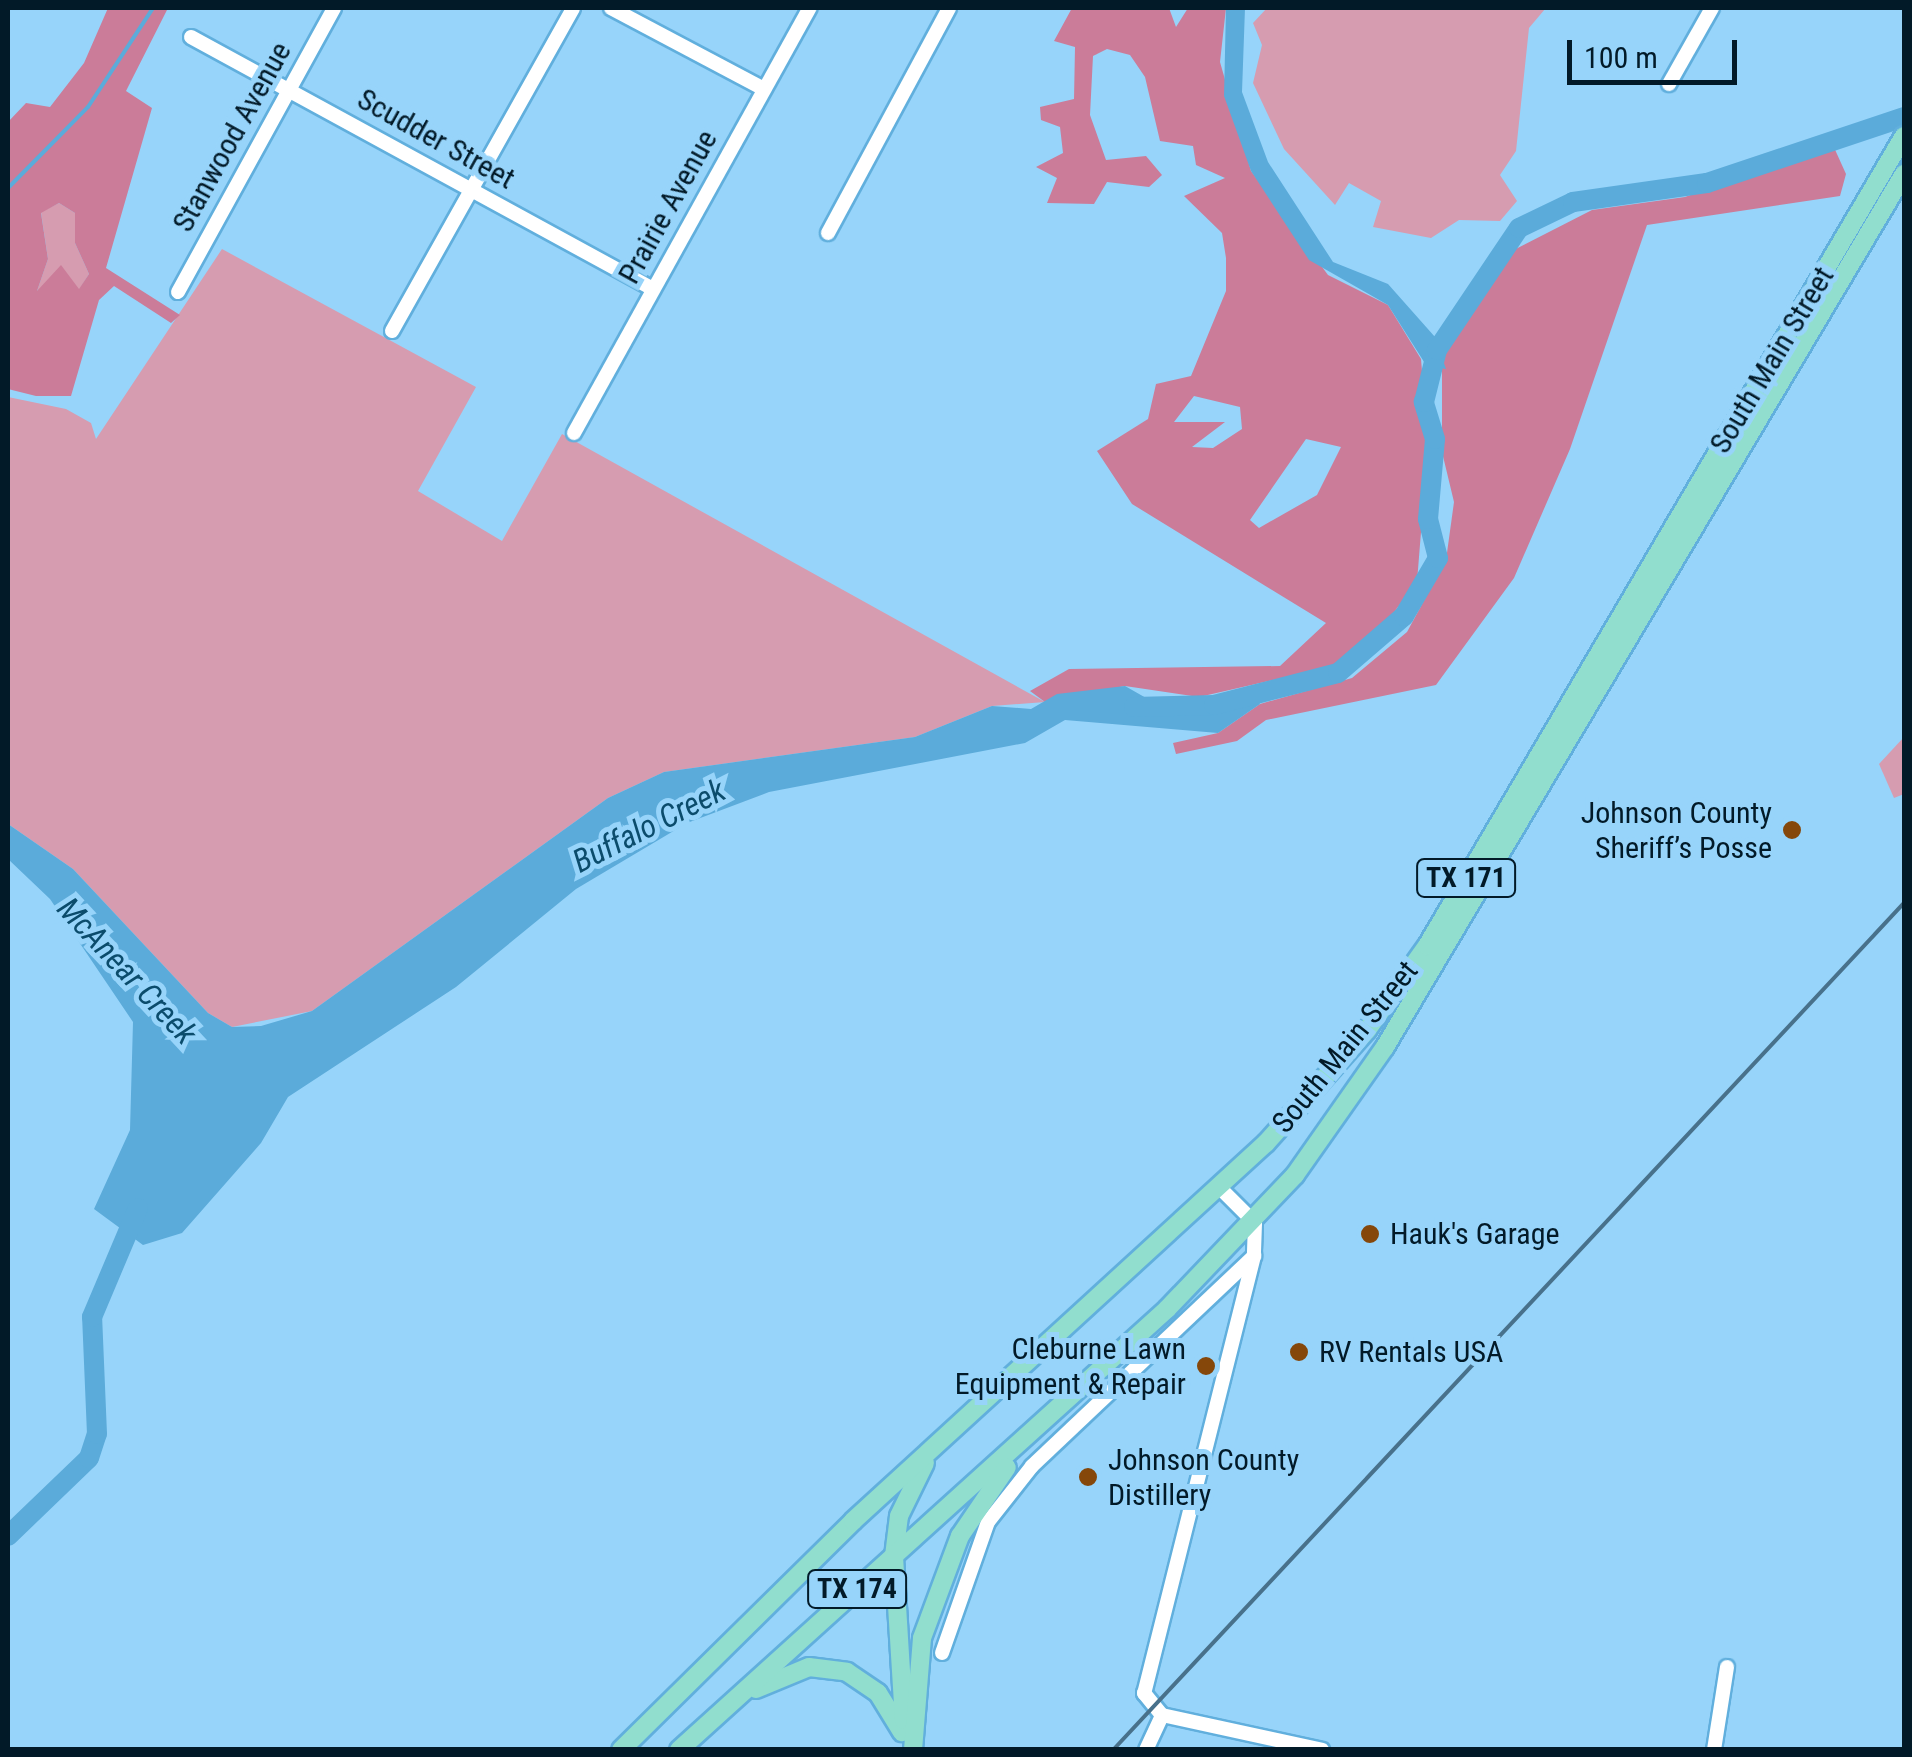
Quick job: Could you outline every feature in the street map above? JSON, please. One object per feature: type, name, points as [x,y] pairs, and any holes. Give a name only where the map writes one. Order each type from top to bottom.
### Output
[{"type":"main road","name":"South Main Street","points":[[679,1750],[1255,1223],[1350,1101],[1532,781],[1872,210],[1904,136]]},
{"type":"main road","name":"South Main Street","points":[[1872,210],[1904,174]]},
{"type":"main road","name":"South Main Street","points":[[620,1750],[936,1445],[1219,1187],[1380,1014],[1532,781]]},
{"type":"main road","name":"TX 171","points":[[908,1746],[922,1638],[940,1586],[976,1507],[1034,1429]]},
{"type":"main road","name":"TX 171","points":[[908,1746],[894,1556],[906,1496],[936,1445]]},
{"type":"main road","points":[[734,1700],[788,1672],[828,1668],[867,1683],[908,1746]]},
{"type":"street","name":"Stanwood Avenue","points":[[178,292],[334,8]]},
{"type":"street","points":[[392,331],[573,8]]},
{"type":"street","points":[[611,8],[764,89]]},
{"type":"street","name":"Prairie Avenue","points":[[574,433],[810,8]]},
{"type":"street","points":[[828,232],[950,8]]},
{"type":"street","points":[[1669,84],[1712,8]]},
{"type":"street","name":"Scudder Street","points":[[191,37],[654,289]]},
{"type":"street","points":[[1219,1187],[1255,1223],[1254,1256],[1144,1693],[1162,1716],[1322,1750]]},
{"type":"street","points":[[942,1653],[988,1522],[1032,1466],[1254,1256]]},
{"type":"street","points":[[1714,1750],[1728,1667]]},
{"type":"street","points":[[1146,1750],[1162,1716]]},
{"type":"shaded area","points":[[108,8],[168,8],[126,91],[152,108],[106,268],[180,315],[171,323],[114,286],[99,300],[71,396],[36,396],[8,389],[8,122],[26,103],[50,107],[84,63]],"holes":[[[59,203],[75,213],[75,243],[89,274],[79,289],[61,265],[37,291],[48,259],[41,213]]]},
{"type":"shaded area","points":[[1072,8],[1169,8],[1176,27],[1188,8],[1226,8],[1220,62],[1251,171],[1328,275],[1388,305],[1421,359],[1428,445],[1417,582],[1372,641],[1334,666],[1199,697],[1125,686],[1045,702],[1030,691],[1069,669],[1280,666],[1326,623],[1132,504],[1097,451],[1148,419],[1156,384],[1191,376],[1226,291],[1226,258],[1222,233],[1184,196],[1225,178],[1196,165],[1193,146],[1160,141],[1145,77],[1130,55],[1107,49],[1093,56],[1090,115],[1106,160],[1146,156],[1162,175],[1149,187],[1107,182],[1094,204],[1047,203],[1057,178],[1036,167],[1063,153],[1060,127],[1041,120],[1040,107],[1074,99],[1075,47],[1054,41]],"holes":[[[1194,396],[1240,407],[1242,429],[1213,448],[1192,447],[1225,422],[1174,422]],[[1306,439],[1341,447],[1317,495],[1259,528],[1250,520]]]},
{"type":"shaded area","points":[[1267,8],[1575,8],[1545,9],[1529,28],[1516,151],[1500,175],[1517,201],[1500,221],[1459,220],[1431,238],[1373,227],[1381,201],[1349,183],[1335,205],[1284,149],[1253,83],[1262,45],[1253,23]]},
{"type":"shaded area","points":[[1832,143],[1846,174],[1840,196],[1647,225],[1570,449],[1514,578],[1436,685],[1266,720],[1237,741],[1176,754],[1173,743],[1218,733],[1260,704],[1352,678],[1407,632],[1446,560],[1454,502],[1442,452],[1442,357],[1502,256],[1592,210],[1685,197]]},
{"type":"shaded area","points":[[59,203],[75,213],[75,243],[89,274],[79,290],[53,281],[37,291],[48,259],[41,212]]},
{"type":"shaded area","points":[[222,249],[476,387],[418,491],[502,541],[562,434],[1045,702],[992,706],[915,737],[664,772],[608,798],[312,1011],[232,1027],[208,1013],[73,869],[8,824],[8,397],[66,409],[91,423],[96,439]]},
{"type":"shaded area","points":[[1904,737],[1904,794],[1894,798],[1879,764]]},
{"type":"water","points":[[1226,8],[1245,8],[1242,92],[1268,162],[1333,262],[1388,284],[1435,337],[1446,369],[1426,365],[1388,305],[1309,260],[1251,171],[1224,96]]},
{"type":"water","points":[[1125,686],[1169,711],[1251,688],[1260,704],[1218,733],[1065,720],[1025,743],[769,792],[687,823],[576,889],[456,987],[288,1097],[261,1143],[182,1233],[143,1245],[94,1209],[130,1130],[133,1022],[50,899],[8,859],[8,824],[73,869],[208,1013],[232,1027],[261,1026],[312,1011],[608,798],[664,772],[915,737],[992,706],[1031,709],[1057,694]]},
{"type":"waterway","name":"McAnear Creek","points":[[8,188],[88,107],[153,8]]},
{"type":"waterway","name":"Buffalo Creek","points":[[1134,707],[1214,705],[1338,673],[1404,616],[1438,558],[1428,519],[1435,439],[1424,402],[1437,350],[1519,228],[1573,202],[1707,183],[1904,117]]},
{"type":"waterway","name":"Buffalo Creek","points":[[8,1536],[89,1458],[97,1434],[92,1317],[138,1208]]},
{"type":"railway","points":[[1113,1750],[1904,903]]},
{"type":"place","name":"Johnson County Sheriff’s Posse","points":[[1792,830]]},
{"type":"place","name":"Hauk's Garage","points":[[1370,1234]]},
{"type":"place","name":"RV Rentals USA","points":[[1299,1352]]},
{"type":"place","name":"Cleburne Lawn Equipment & Repair","points":[[1206,1366]]},
{"type":"place","name":"Johnson County Distillery","points":[[1088,1477]]}]
